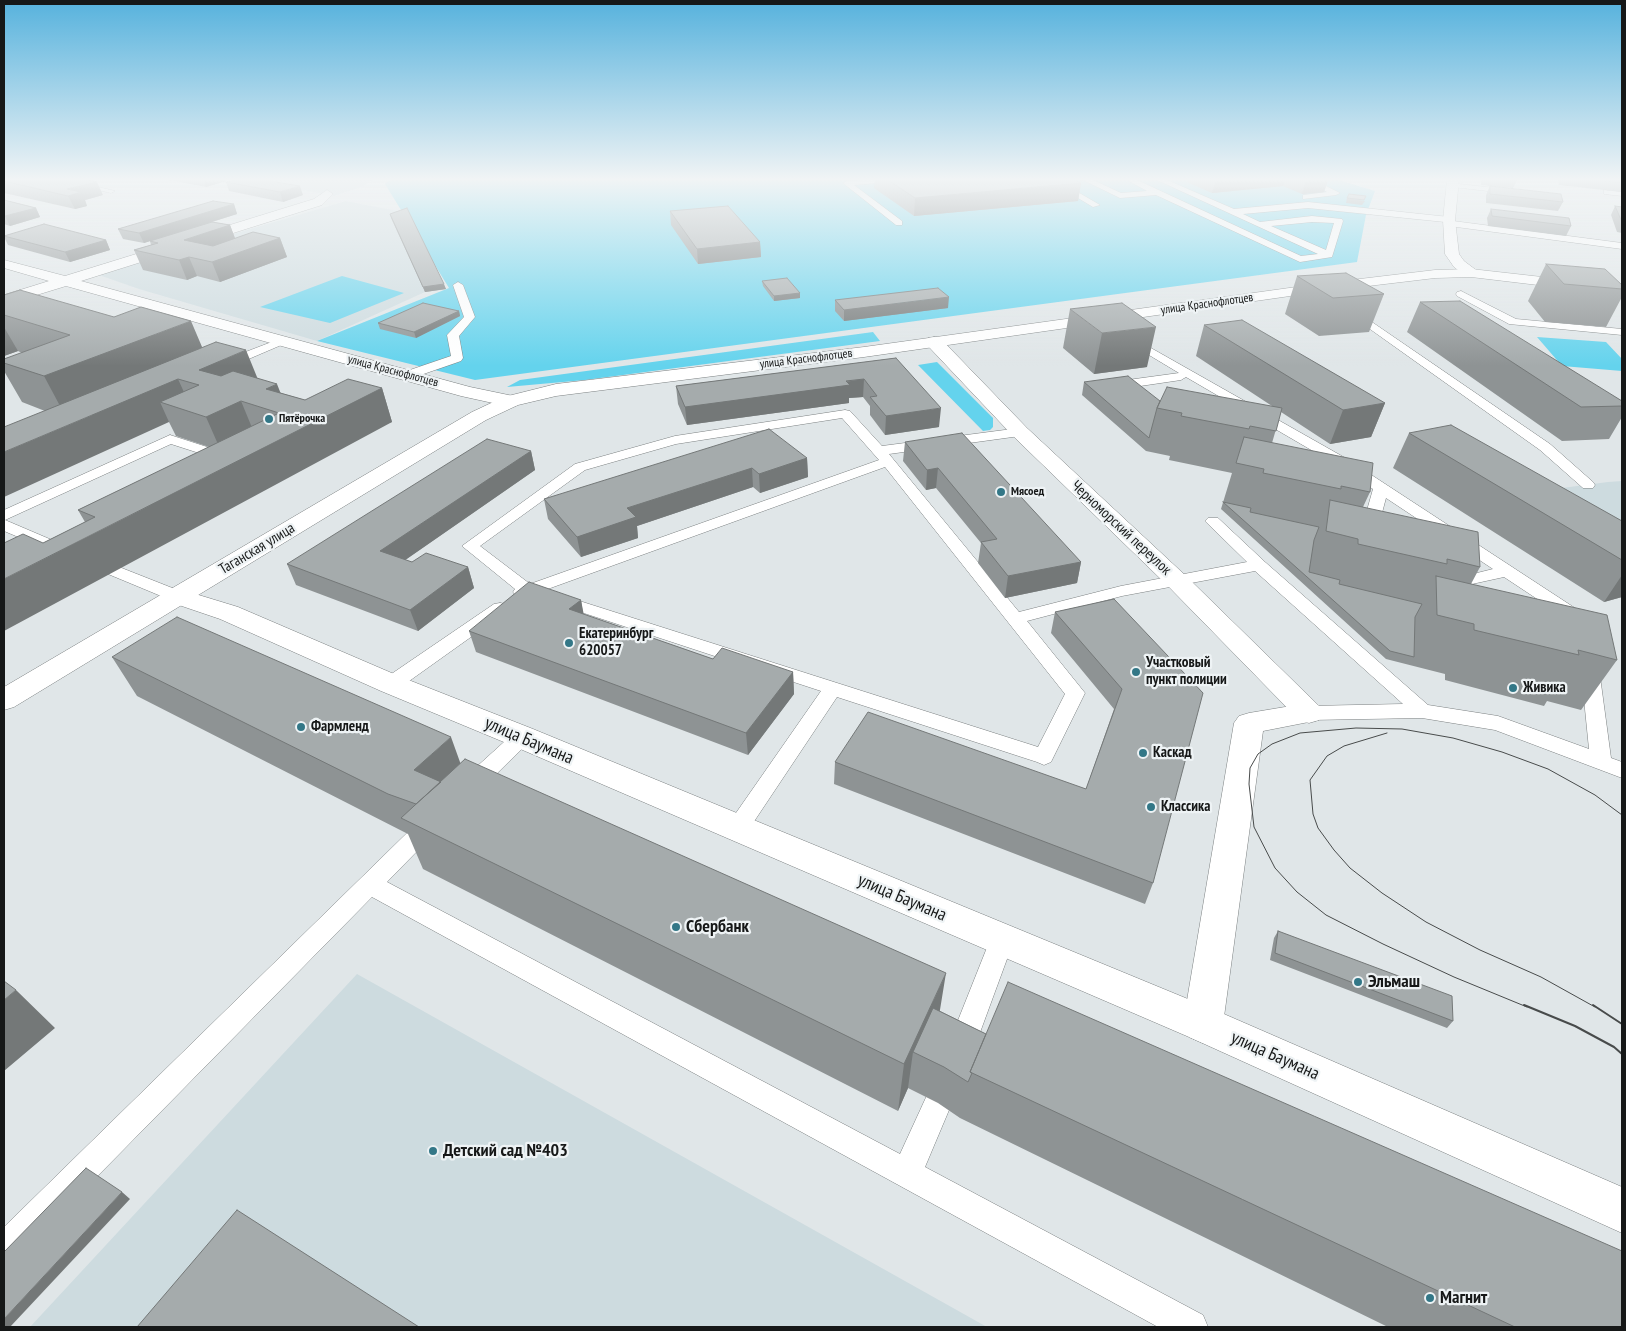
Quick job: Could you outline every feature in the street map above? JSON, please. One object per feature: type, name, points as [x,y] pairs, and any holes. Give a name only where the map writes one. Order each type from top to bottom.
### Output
[{"type":"street","points":[[4,300],[185,242]]},
{"type":"street","points":[[1451,242],[1452,254],[1459,264],[1471,273]]},
{"type":"street","name":"улица Краснофлотцев","points":[[4,264],[408,375],[511,401],[556,390],[934,342],[1318,288],[1436,274],[1471,273],[1595,293],[1622,291]]},
{"type":"street","name":"Черноморский переулок","points":[[934,342],[1020,432],[1177,581],[1309,713]]},
{"type":"street","name":"Таганская улица","points":[[4,700],[179,597],[478,416],[511,401]]},
{"type":"street","name":"улица Баумана","points":[[179,597],[229,613],[391,684],[522,737],[736,829],[1203,1024],[1622,1210]]},
{"type":"street","points":[[1203,1024],[1249,723],[1309,713]]},
{"type":"lane","points":[[1264,242],[1300,259],[1329,255]]},
{"type":"lane","points":[[1299,242],[1329,255]]},
{"type":"lane","points":[[1329,255],[1333,242]]},
{"type":"lane","points":[[1593,242],[1622,246]]},
{"type":"lane","points":[[408,375],[457,358],[453,335],[470,317],[458,284]]},
{"type":"lane","points":[[1318,288],[1545,447],[1588,485]]},
{"type":"lane","points":[[1461,294],[1513,322],[1620,327]]},
{"type":"lane","points":[[1098,318],[1178,370],[1342,462],[1584,622],[1586,654],[1601,762]]},
{"type":"lane","points":[[210,371],[282,340]]},
{"type":"lane","points":[[1103,388],[1178,370]]},
{"type":"lane","points":[[1174,392],[1178,370]]},
{"type":"lane","points":[[845,414],[882,457],[1075,693],[1044,757],[832,690],[526,589],[470,546],[580,466],[675,440],[845,414]]},
{"type":"lane","points":[[391,684],[526,589],[882,457],[1020,432]]},
{"type":"lane","points":[[4,516],[170,439],[235,461],[217,470]]},
{"type":"lane","points":[[1300,454],[1342,462]]},
{"type":"lane","points":[[1376,548],[1366,545],[1369,510],[1381,488]]},
{"type":"lane","points":[[1213,521],[1422,711]]},
{"type":"lane","points":[[4,526],[60,550]]},
{"type":"lane","points":[[44,558],[60,550],[78,549]]},
{"type":"lane","points":[[1015,619],[1121,591],[1260,565]]},
{"type":"lane","points":[[1438,567],[1472,587],[1507,571]]},
{"type":"lane","points":[[114,570],[179,597]]},
{"type":"lane","points":[[736,829],[832,690]]},
{"type":"lane","points":[[1309,713],[1422,711],[1498,723],[1622,770]]},
{"type":"lane","points":[[454,802],[522,737]]},
{"type":"lane","points":[[4,1248],[417,837]]},
{"type":"lane","points":[[370,884],[1191,1327]]},
{"type":"lane","points":[[957,1059],[1002,940]]},
{"type":"lane","points":[[907,1174],[938,1103]]},
{"type":"shaded area","points":[[205,242],[402,242],[425,292],[317,341],[139,289],[96,274]]},
{"type":"shaded area","points":[[421,242],[1361,242],[1357,262],[475,380],[317,341],[449,288]]},
{"type":"shaded area","points":[[342,276],[404,293],[330,323],[260,307]]},
{"type":"shaded area","points":[[873,332],[880,341],[585,380],[507,387],[520,380]]},
{"type":"shaded area","points":[[1537,337],[1606,342],[1622,359],[1622,371],[1562,366]]},
{"type":"shaded area","points":[[937,362],[993,418],[993,427],[990,430],[983,431],[918,365]]},
{"type":"shaded area","points":[[1622,481],[1622,541],[1562,488],[1608,482]]},
{"type":"shaded area","name":"Детский сад №403","points":[[357,974],[987,1327],[30,1327]]},
{"type":"building","points":[[27,242],[99,242],[65,252]]},
{"type":"building","points":[[154,242],[194,242],[213,246],[224,242],[268,242],[212,262],[189,257],[179,260],[134,250],[158,243]]},
{"type":"building","points":[[403,242],[424,242],[444,284],[423,287]]},
{"type":"building","points":[[692,242],[759,242],[697,249]]},
{"type":"building","points":[[1546,264],[1605,269],[1622,285],[1622,289],[1564,284]]},
{"type":"building","points":[[1346,273],[1384,294],[1333,298],[1297,276]]},
{"type":"building","points":[[787,278],[800,293],[774,296],[762,281]]},
{"type":"building","points":[[938,288],[949,297],[844,310],[835,300]]},
{"type":"building","points":[[20,290],[114,317],[141,307],[191,321],[44,376],[4,363],[4,359],[70,335],[4,315],[4,295]]},
{"type":"building","points":[[1460,301],[1622,401],[1622,406],[1581,407],[1420,302]]},
{"type":"building","points":[[423,303],[459,311],[414,332],[378,323]]},
{"type":"building","points":[[1122,303],[1156,327],[1102,333],[1070,309]]},
{"type":"building","points":[[1242,320],[1385,403],[1343,410],[1204,325]]},
{"type":"building","points":[[216,342],[246,350],[199,370],[221,376],[233,371],[277,384],[266,389],[305,400],[348,379],[382,388],[4,579],[4,543],[23,534],[43,543],[95,517],[78,510],[279,413],[241,401],[206,417],[160,402],[199,385],[178,379],[4,452],[4,427]]},
{"type":"building","points":[[896,358],[941,408],[886,416],[870,397],[877,396],[864,379],[846,381],[850,385],[685,407],[676,386]]},
{"type":"building","points":[[1128,376],[1160,401],[1149,438],[1084,382]]},
{"type":"building","points":[[1167,387],[1282,408],[1276,431],[1250,426],[1249,429],[1181,416],[1182,413],[1157,408]]},
{"type":"building","points":[[1451,425],[1622,521],[1622,560],[1409,433]]},
{"type":"building","points":[[769,429],[807,458],[759,474],[752,468],[627,508],[636,517],[577,537],[544,499]]},
{"type":"building","points":[[962,433],[1081,562],[1008,576],[981,542],[997,539],[938,468],[927,470],[905,442]]},
{"type":"building","points":[[1244,437],[1373,463],[1370,492],[1341,486],[1341,489],[1263,473],[1264,469],[1236,463]]},
{"type":"building","points":[[487,439],[531,451],[380,551],[412,562],[426,553],[468,567],[410,610],[287,564]]},
{"type":"building","points":[[1330,500],[1478,532],[1480,567],[1447,559],[1447,564],[1358,544],[1358,539],[1326,531]]},
{"type":"building","points":[[1223,502],[1251,508],[1250,512],[1319,527],[1314,540],[1309,572],[1340,580],[1339,584],[1422,604],[1415,617],[1414,657],[1390,651]]},
{"type":"building","points":[[1436,576],[1607,615],[1617,660],[1578,650],[1579,655],[1474,630],[1474,624],[1437,615]]},
{"type":"building","points":[[529,582],[581,600],[569,609],[713,659],[722,648],[793,672],[746,733],[469,631]]},
{"type":"building","points":[[1114,599],[1203,693],[1153,883],[835,762],[868,712],[1086,789],[1122,689],[1055,612]]},
{"type":"building","points":[[177,617],[451,737],[414,770],[441,782],[416,804],[388,794],[112,657]]},
{"type":"building","points":[[465,759],[946,973],[904,1064],[401,818]]},
{"type":"building","name":"Эльмаш","points":[[1278,931],[1452,996],[1453,1021],[1275,953]]},
{"type":"building","points":[[4,981],[16,990],[4,1000]]},
{"type":"building","points":[[1008,982],[1622,1251],[1622,1327],[1515,1327],[970,1072]]},
{"type":"building","points":[[933,1008],[986,1034],[970,1072],[972,1073],[968,1082],[944,1067],[913,1052]]},
{"type":"building","points":[[86,1168],[122,1192],[4,1319],[4,1252]]},
{"type":"building","points":[[237,1210],[419,1327],[137,1327]]},
{"type":"tram line","points":[[1527,1007],[1454,977],[1383,944],[1326,915],[1297,892],[1275,868],[1254,827],[1249,784],[1250,768],[1258,754],[1272,744],[1300,733],[1356,728],[1402,729],[1453,738],[1502,752],[1548,769],[1595,795],[1622,815]]},
{"type":"tram line","points":[[1387,733],[1344,746],[1327,756],[1310,780],[1313,814],[1318,828],[1334,850],[1350,868],[1382,893],[1426,922],[1480,950],[1541,977],[1595,1007]]},
{"type":"tram line","points":[[1524,1005],[1575,1026],[1614,1047],[1622,1054]]},
{"type":"tram line","points":[[1593,1005],[1622,1024]]},
{"type":"place","name":"Пятёрочка","points":[[269,419]]},
{"type":"place","name":"Мясоед","points":[[1001,492]]},
{"type":"place","name":"Екатеринбург 620057","points":[[569,643]]},
{"type":"place","name":"Участковый пункт полиции","points":[[1136,672]]},
{"type":"place","name":"Живика","points":[[1513,688]]},
{"type":"place","name":"Фармленд","points":[[301,727]]},
{"type":"place","name":"Каскад","points":[[1143,753]]},
{"type":"place","name":"Классика","points":[[1151,807]]},
{"type":"place","name":"Сбербанк","points":[[676,927]]},
{"type":"place","name":"Эльмаш","points":[[1358,982]]},
{"type":"place","name":"Детский сад №403","points":[[433,1151]]},
{"type":"place","name":"Магнит","points":[[1430,1298]]}]
